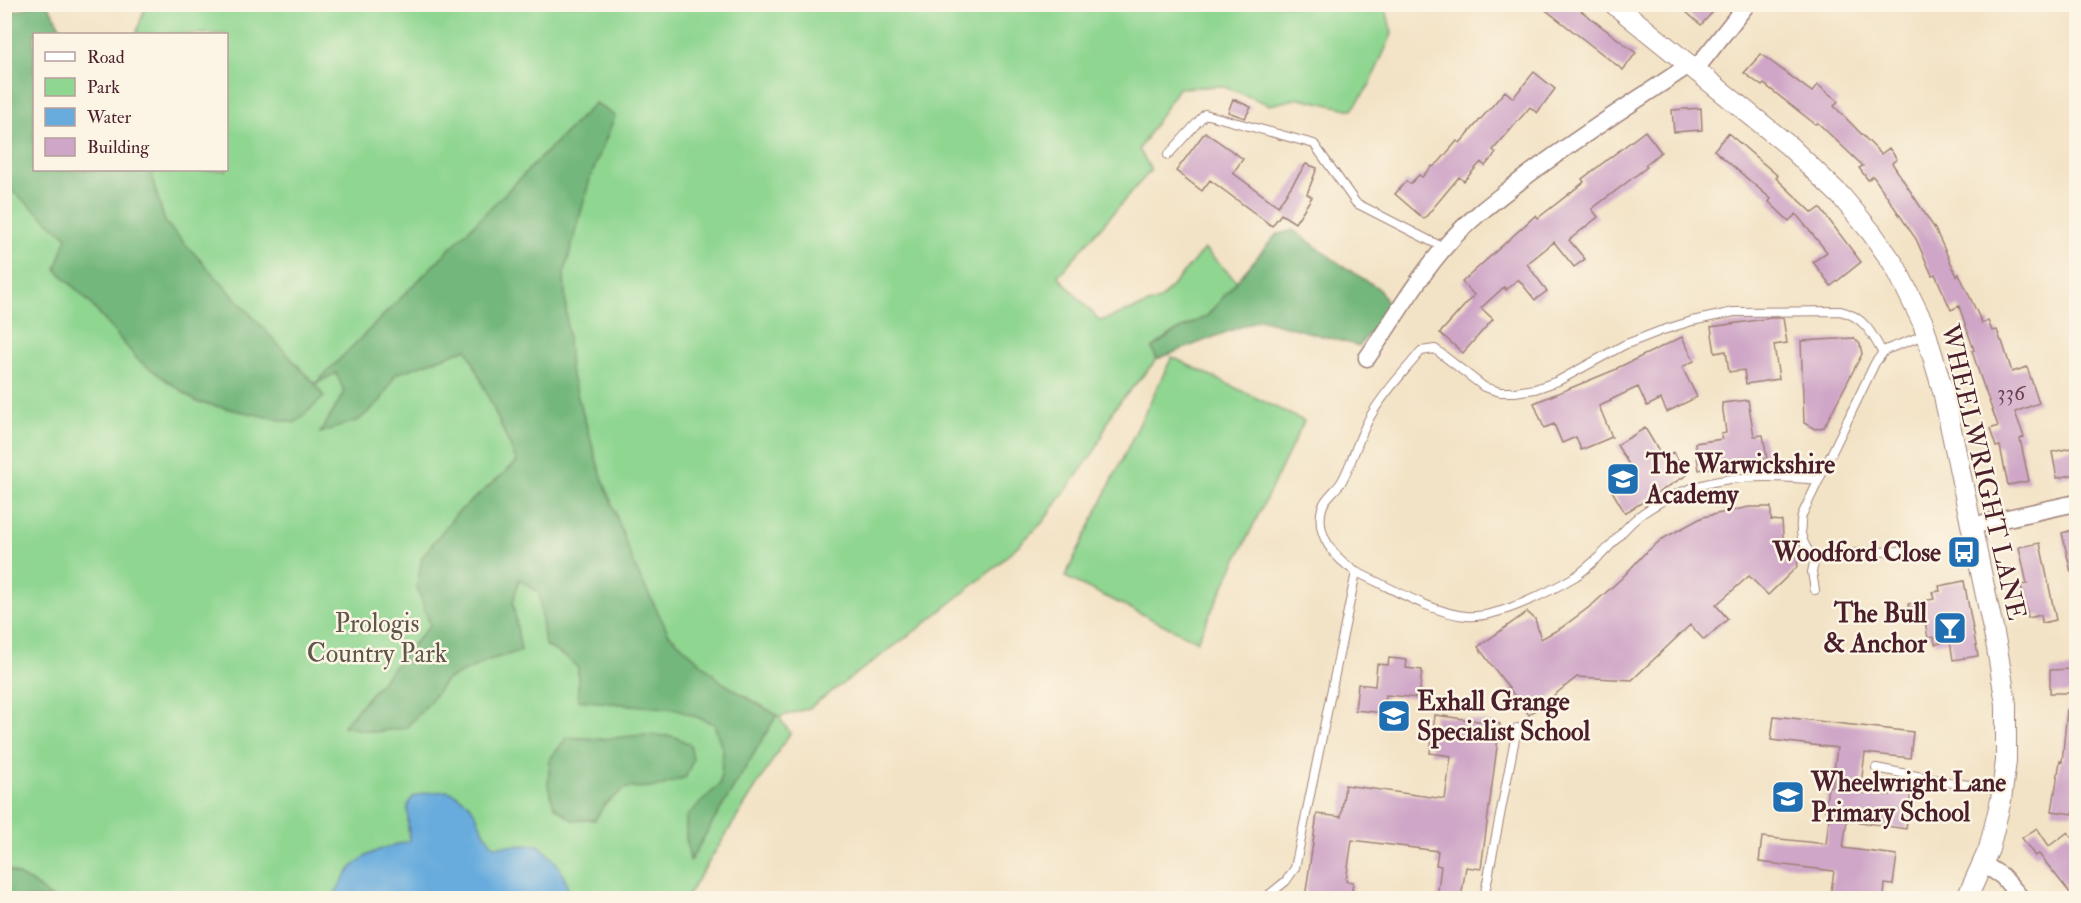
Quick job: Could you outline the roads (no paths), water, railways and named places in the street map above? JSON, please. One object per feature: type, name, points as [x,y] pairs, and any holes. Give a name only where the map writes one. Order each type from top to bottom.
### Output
[{"type":"street","name":"WHEELWRIGHT LANE","points":[[1614,4],[1789,146],[1855,211],[1895,266],[1915,303],[1927,334],[1943,391],[1997,648],[2005,697],[2006,751],[2003,789],[1994,833],[1967,898]]},
{"type":"street","points":[[1367,358],[1444,248],[1488,206],[1611,115],[1692,67],[1747,4]]},
{"type":"street","points":[[1971,526],[2076,503]]},
{"type":"street","points":[[1983,864],[2002,876],[2021,898]]},
{"type":"lane","points":[[1168,155],[1205,114],[1314,144],[1356,203],[1444,248]]},
{"type":"lane","points":[[1818,480],[1749,476],[1720,480],[1691,488],[1643,513],[1578,575],[1488,614],[1467,616],[1445,612],[1356,572],[1342,563],[1325,542],[1321,519],[1322,507],[1342,481],[1372,412],[1421,351],[1435,349],[1484,387],[1500,392],[1515,392],[1535,389],[1558,381],[1624,345],[1660,331],[1734,312],[1840,311],[1850,314],[1865,325],[1882,352]]},
{"type":"lane","points":[[1815,590],[1812,572],[1815,559],[1803,543],[1800,524],[1806,504],[1882,352],[1927,334]]},
{"type":"lane","points":[[1815,559],[1828,554],[1902,551]]},
{"type":"lane","points":[[1265,898],[1286,881],[1295,868],[1356,572]]},
{"type":"lane","points":[[1484,898],[1516,728]]},
{"type":"lane","points":[[1876,768],[1953,783],[2003,789]]},
{"type":"water","points":[[448,791],[473,809],[494,846],[539,845],[560,868],[566,881],[569,898],[333,898],[347,873],[363,858],[382,849],[409,841],[408,807],[414,796]]},
{"type":"place","name":"The Warwickshire Academy","points":[[1623,479]]},
{"type":"place","name":"Woodford Close","points":[[1964,552]]},
{"type":"place","name":"The Bull & Anchor","points":[[1950,628]]},
{"type":"place","name":"Exhall Grange Specialist School","points":[[1394,716]]},
{"type":"place","name":"Wheelwright Lane Primary School","points":[[1788,797]]},
{"type":"park label","name":"Prologis Country Park","points":[[377,638]]}]
